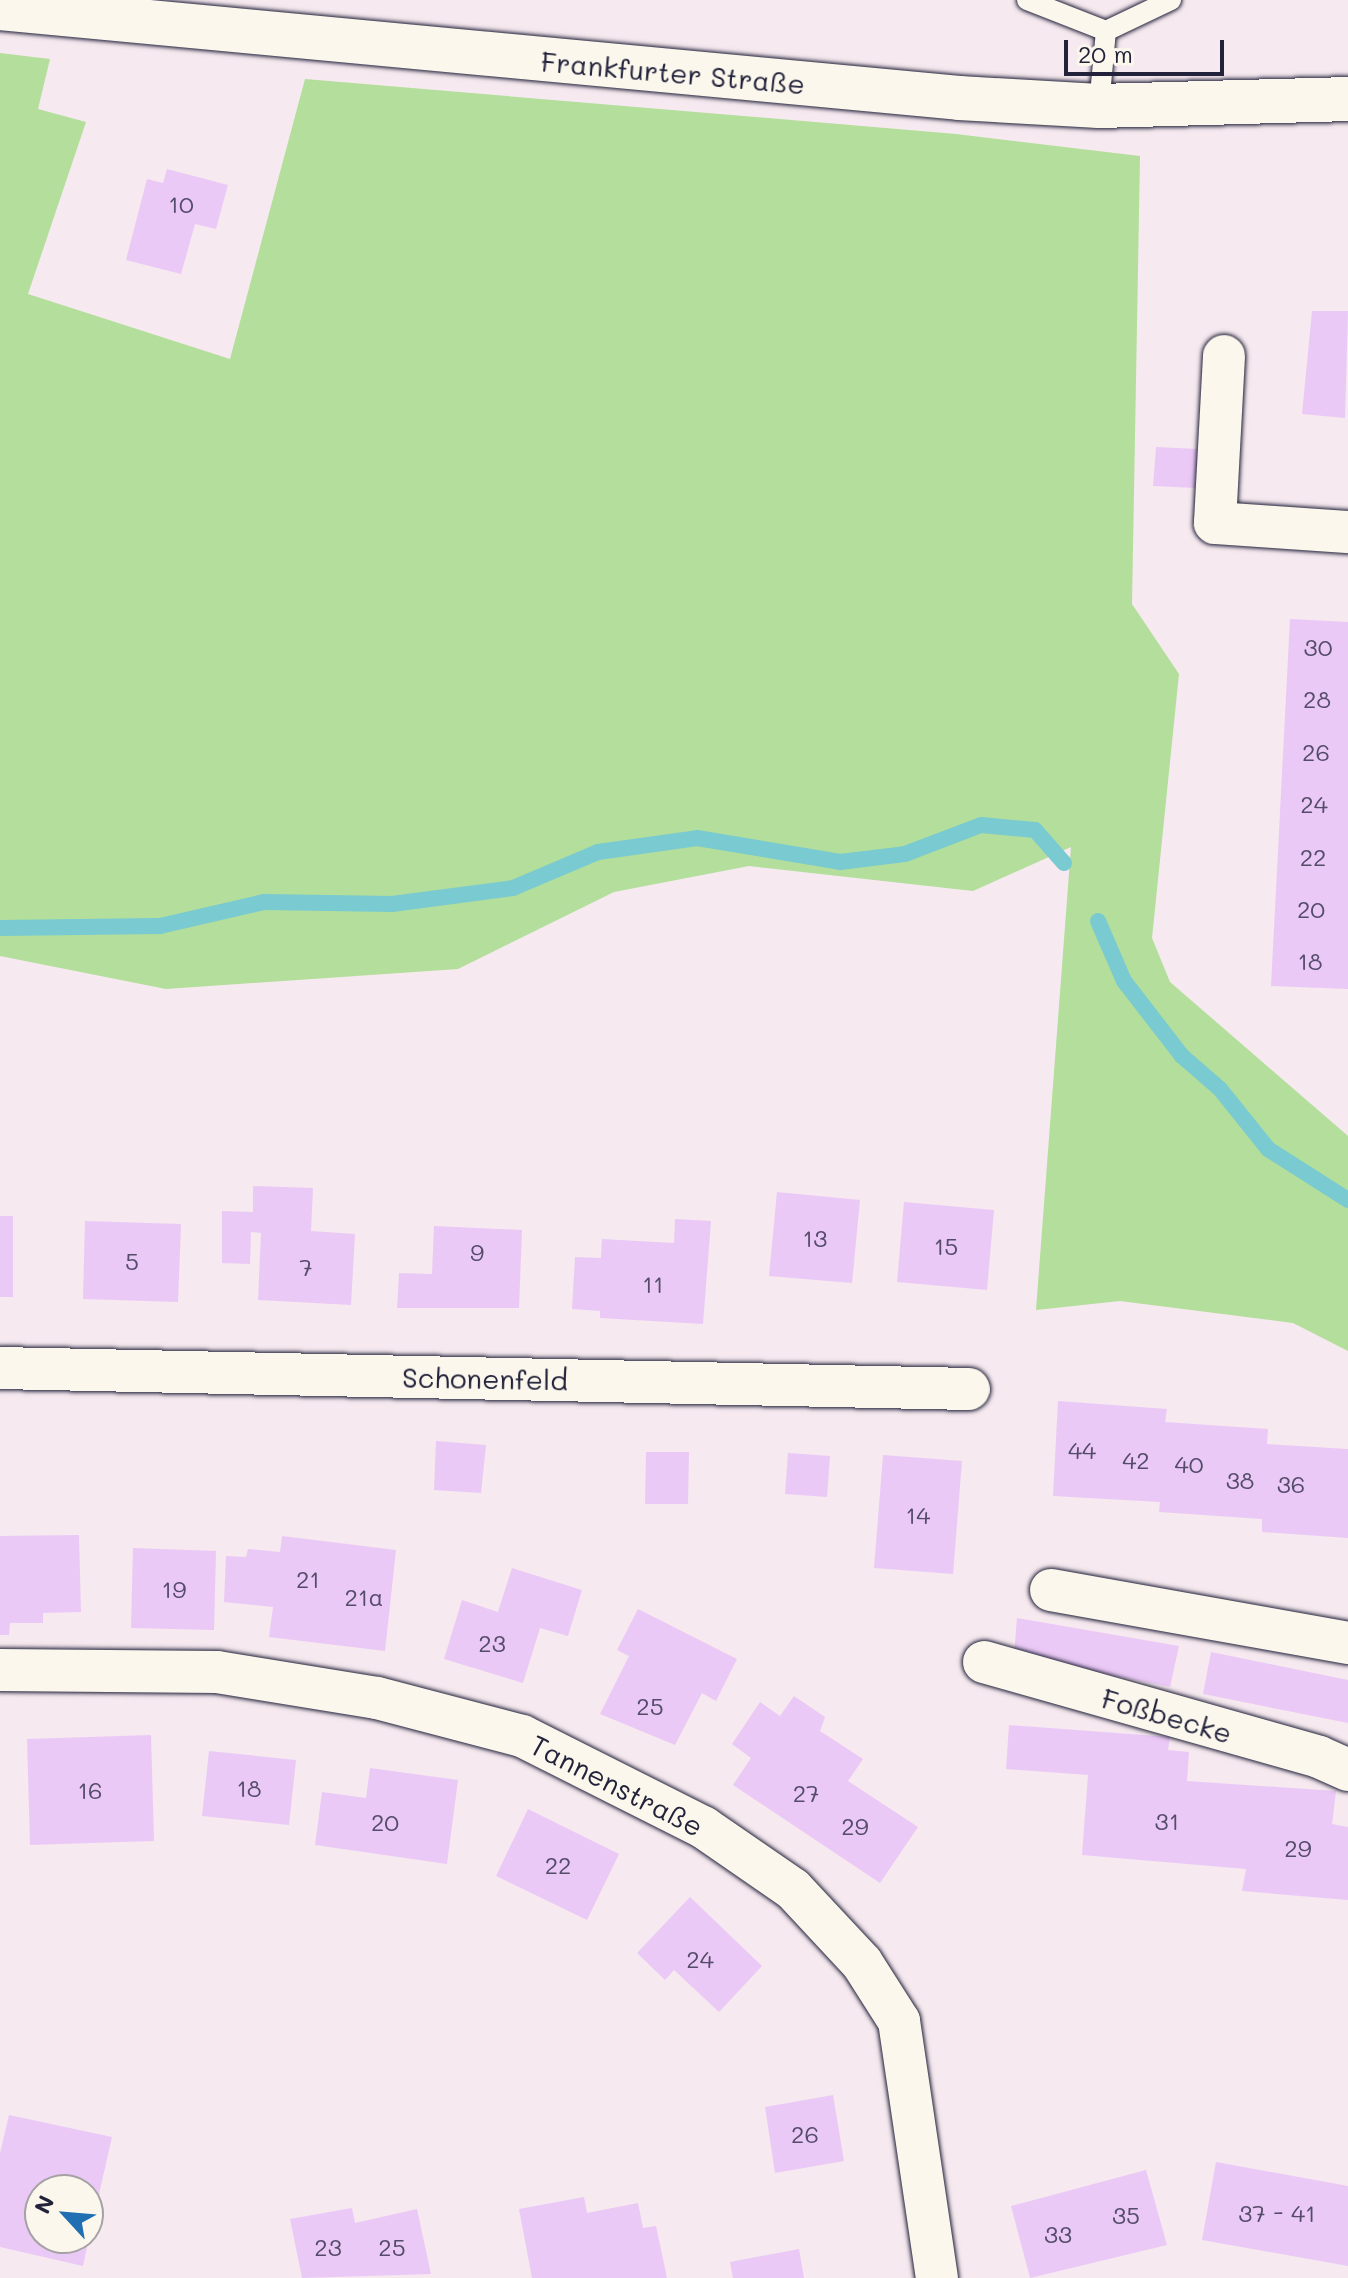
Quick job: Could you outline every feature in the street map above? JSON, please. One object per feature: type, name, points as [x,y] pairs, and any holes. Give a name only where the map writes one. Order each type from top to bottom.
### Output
[{"type":"main road","name":"Frankfurter Straße","points":[[0,8],[116,10],[1099,106],[1348,99]]},
{"type":"street","points":[[1224,356],[1215,523],[1348,532]]},
{"type":"street","name":"Schonenfeld","points":[[0,1368],[969,1389]]},
{"type":"street","points":[[1051,1590],[1348,1643]]},
{"type":"street","name":"Foßbecke","points":[[984,1662],[1348,1770]]},
{"type":"street","name":"Tannenstraße","points":[[0,1670],[217,1672],[377,1698],[522,1736],[703,1827],[793,1889],[862,1963],[899,2021],[932,2225],[937,2278]]},
{"type":"lane","points":[[1027,0],[1052,7],[1106,31],[1171,0]]},
{"type":"lane","points":[[1099,106],[1106,31]]},
{"type":"green space","points":[[0,53],[50,59],[38,109],[86,122],[28,294],[230,359],[305,79],[956,134],[1140,156],[1132,604],[1179,674],[1152,938],[1170,982],[1348,1136],[1348,1351],[1293,1323],[1120,1301],[1036,1310],[1071,847],[973,891],[749,866],[614,892],[458,969],[166,989],[0,956]]},
{"type":"building","points":[[167,169],[228,185],[216,229],[195,224],[181,274],[126,260],[147,179],[163,183]]},
{"type":"building","points":[[1312,311],[1348,311],[1345,418],[1302,414]]},
{"type":"building","points":[[1156,447],[1198,449],[1195,488],[1153,486]]},
{"type":"building","points":[[1290,619],[1348,622],[1348,989],[1271,986]]},
{"type":"building","points":[[253,1186],[313,1188],[311,1231],[355,1234],[351,1305],[258,1300],[261,1233],[251,1232],[250,1264],[222,1263],[222,1211],[253,1212]]},
{"type":"building","points":[[777,1192],[860,1200],[852,1283],[769,1276]]},
{"type":"building","points":[[904,1202],[994,1210],[987,1290],[897,1282]]},
{"type":"building","points":[[0,1216],[13,1216],[13,1297],[0,1297]]},
{"type":"building","points":[[675,1219],[711,1221],[703,1324],[600,1318],[600,1311],[572,1309],[575,1257],[601,1258],[602,1239],[674,1243]]},
{"type":"building","points":[[85,1221],[181,1224],[178,1302],[83,1299]]},
{"type":"building","points":[[434,1226],[522,1230],[519,1308],[397,1308],[399,1273],[432,1274]]},
{"type":"building","points":[[1058,1401],[1167,1409],[1165,1422],[1268,1429],[1267,1444],[1348,1449],[1348,1538],[1262,1532],[1262,1519],[1159,1512],[1160,1502],[1053,1496]]},
{"type":"building","points":[[436,1441],[486,1445],[481,1493],[434,1490]]},
{"type":"building","points":[[646,1452],[689,1452],[688,1504],[645,1504]]},
{"type":"building","points":[[788,1453],[830,1456],[827,1497],[785,1494]]},
{"type":"building","points":[[883,1455],[962,1461],[953,1574],[874,1568]]},
{"type":"building","points":[[79,1535],[81,1612],[43,1613],[43,1623],[10,1623],[9,1635],[0,1635],[0,1536]]},
{"type":"building","points":[[282,1536],[396,1550],[385,1651],[269,1637],[273,1607],[224,1602],[226,1556],[246,1557],[248,1549],[280,1552]]},
{"type":"building","points":[[133,1548],[216,1551],[214,1630],[131,1628]]},
{"type":"building","points":[[512,1568],[582,1590],[568,1636],[540,1628],[523,1683],[444,1659],[462,1600],[498,1612]]},
{"type":"building","points":[[638,1609],[737,1659],[716,1701],[702,1693],[675,1745],[600,1714],[629,1656],[617,1650]]},
{"type":"building","points":[[1017,1618],[1179,1646],[1170,1687],[1014,1655]]},
{"type":"building","points":[[1211,1652],[1348,1680],[1348,1723],[1203,1694]]},
{"type":"building","points":[[794,1696],[825,1717],[820,1731],[863,1759],[848,1781],[918,1827],[880,1883],[733,1785],[751,1758],[732,1744],[760,1702],[780,1716]]},
{"type":"building","points":[[1009,1725],[1170,1737],[1168,1750],[1189,1752],[1187,1781],[1336,1791],[1332,1824],[1348,1827],[1348,1900],[1242,1891],[1246,1869],[1082,1855],[1088,1775],[1006,1769]]},
{"type":"building","points":[[151,1735],[154,1841],[30,1845],[27,1739]]},
{"type":"building","points":[[209,1751],[296,1760],[289,1825],[202,1816]]},
{"type":"building","points":[[370,1768],[458,1780],[447,1864],[315,1845],[322,1792],[366,1798]]},
{"type":"building","points":[[528,1809],[619,1854],[587,1920],[496,1876]]},
{"type":"building","points":[[690,1897],[762,1966],[719,2012],[674,1970],[665,1980],[637,1953]]},
{"type":"building","points":[[833,2095],[844,2161],[775,2173],[765,2107]]},
{"type":"building","points":[[9,2115],[112,2137],[104,2174],[24,2174],[24,2252],[0,2247],[0,2153]]},
{"type":"building","points":[[1216,2162],[1348,2186],[1348,2266],[1202,2240]]},
{"type":"building","points":[[1146,2170],[1167,2245],[1030,2278],[1011,2206]]},
{"type":"building","points":[[584,2197],[587,2213],[638,2203],[643,2228],[656,2226],[667,2278],[532,2278],[519,2209]]},
{"type":"building","points":[[352,2208],[355,2223],[417,2209],[431,2274],[302,2278],[290,2219]]},
{"type":"building","points":[[799,2249],[804,2278],[733,2278],[730,2262]]},
{"type":"building","points":[[31,2254],[86,2254],[83,2266]]},
{"type":"waterway","points":[[0,928],[160,926],[264,902],[392,904],[513,888],[598,852],[697,838],[840,862],[905,854],[981,825],[1035,830],[1064,863]]},
{"type":"waterway","points":[[1098,921],[1124,981],[1182,1056],[1220,1089],[1268,1149],[1348,1200]]}]
